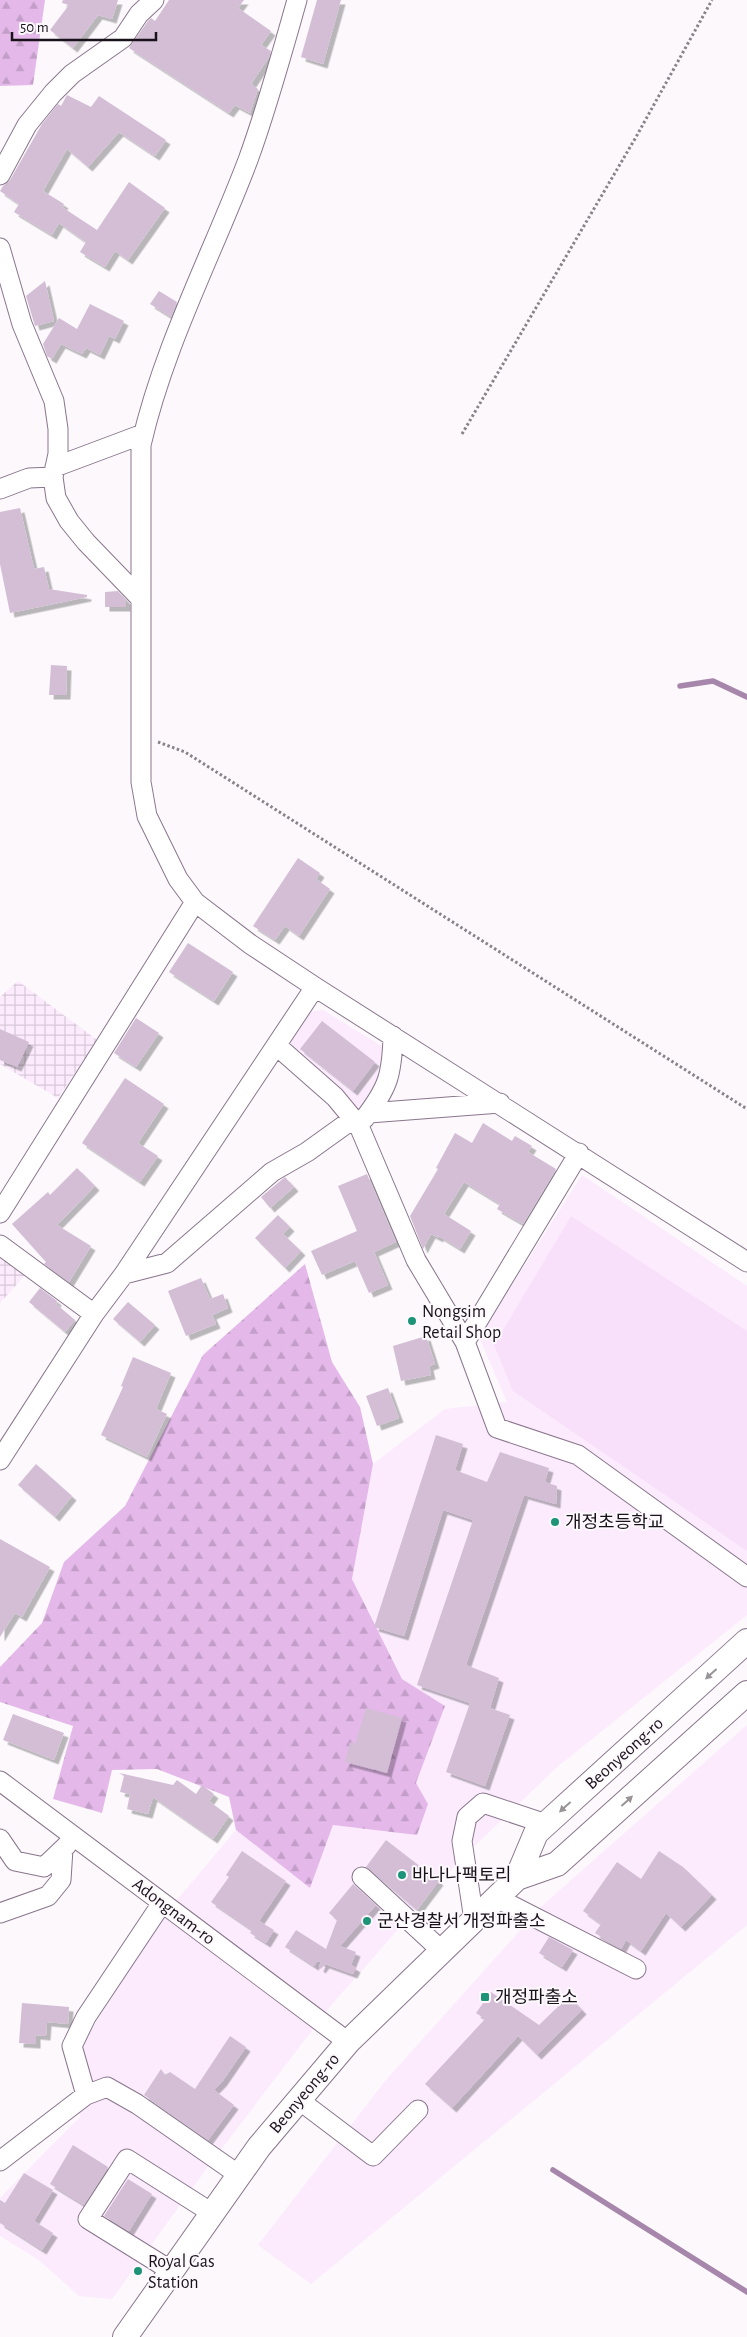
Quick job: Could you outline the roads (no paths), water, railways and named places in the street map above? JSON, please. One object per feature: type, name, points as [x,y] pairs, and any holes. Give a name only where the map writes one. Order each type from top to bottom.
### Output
[{"type":"main road","name":"Beonyeong-ro","points":[[125,2337],[170,2270],[259,2147],[348,2042],[517,1878],[536,1833],[747,1641]]},
{"type":"main road","name":"Beonyeong-ro","points":[[517,1878],[557,1864],[747,1693]]},
{"type":"street","points":[[0,175],[27,125],[53,93],[72,74],[123,38],[139,14],[154,0]]},
{"type":"street","points":[[297,0],[248,159],[170,349],[151,402],[141,445],[141,782],[147,816],[178,879],[194,902],[250,944],[747,1262]]},
{"type":"street","points":[[0,248],[22,324],[54,401],[58,429],[58,454],[54,472],[56,498],[69,521],[86,542],[141,599]]},
{"type":"street","points":[[0,489],[29,478],[54,472],[144,434]]},
{"type":"street","points":[[0,1213],[194,902]]},
{"type":"street","points":[[0,1460],[94,1314],[124,1274],[315,987]]},
{"type":"street","points":[[124,1274],[167,1263],[272,1172],[361,1120],[382,1097],[392,1066],[393,1036]]},
{"type":"street","points":[[277,1046],[361,1120],[416,1260],[465,1342],[497,1428],[578,1455],[747,1577]]},
{"type":"street","points":[[361,1120],[500,1104]]},
{"type":"street","points":[[465,1342],[579,1153]]},
{"type":"street","points":[[0,1245],[94,1314]]},
{"type":"street","name":"Adongnam-ro","points":[[0,1780],[70,1843],[162,1903],[348,2042]]},
{"type":"street","points":[[474,1920],[462,1841],[467,1817],[483,1803],[546,1824]]},
{"type":"street","points":[[0,1838],[15,1861],[44,1868],[70,1843]]},
{"type":"street","points":[[0,1913],[48,1896],[61,1880],[70,1843]]},
{"type":"street","points":[[362,1877],[442,1951]]},
{"type":"street","points":[[497,1898],[636,1969]]},
{"type":"street","points":[[86,2095],[72,2046],[86,2017],[162,1903]]},
{"type":"street","points":[[0,2161],[86,2095],[107,2087],[137,2104],[239,2175]]},
{"type":"street","points":[[299,2100],[373,2156],[418,2110]]},
{"type":"street","points":[[170,2270],[88,2220],[127,2159],[212,2213]]},
{"type":"waterway","points":[[680,686],[713,681],[747,697]]},
{"type":"waterway","points":[[553,2170],[747,2292]]},
{"type":"place","name":"Nongsim Retail Shop","points":[[412,1321]]},
{"type":"place","name":"개정초등학교","points":[[555,1522]]},
{"type":"place","name":"바나나팩토리","points":[[402,1875]]},
{"type":"place","name":"군산경찰서 개정파출소","points":[[367,1921]]},
{"type":"place","name":"개정파출소","points":[[485,1997]]},
{"type":"place","name":"Royal Gas Station","points":[[138,2271]]}]
